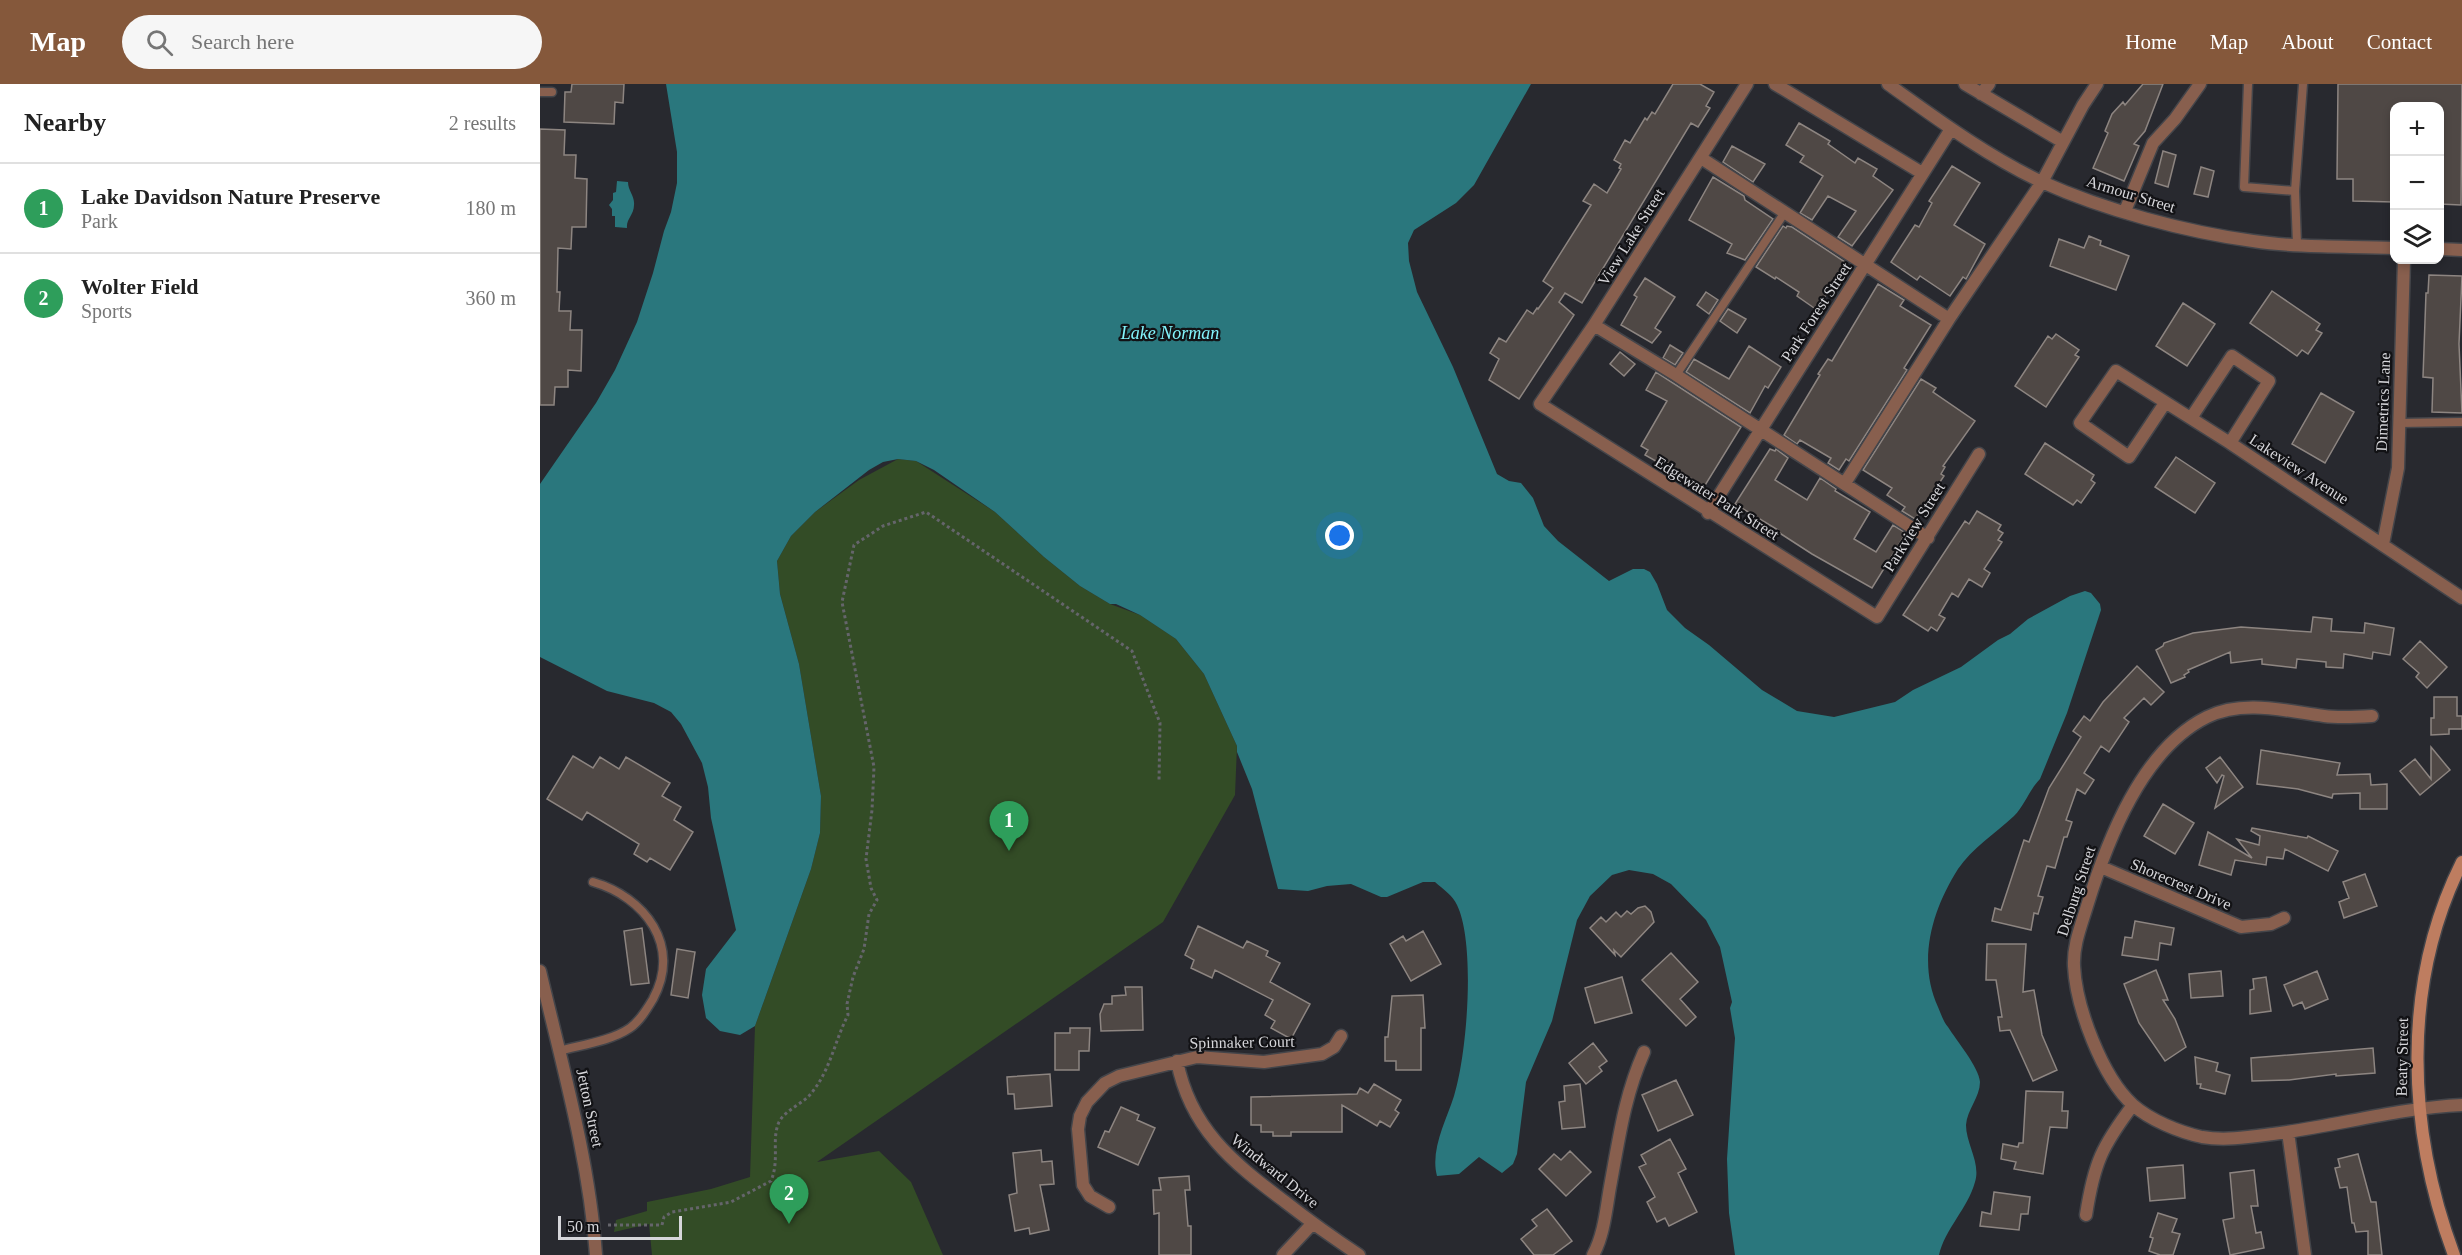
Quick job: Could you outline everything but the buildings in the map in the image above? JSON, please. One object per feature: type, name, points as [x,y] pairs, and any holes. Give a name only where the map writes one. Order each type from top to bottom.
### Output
[{"type":"street","name":"View Lake Street","points":[[1540,404],[1594,326],[1747,84]]},
{"type":"street","points":[[1775,84],[1922,173]]},
{"type":"street","name":"Armour Street","points":[[1888,84],[1951,129],[2042,182],[2096,203],[2219,236],[2255,242],[2390,248]]},
{"type":"street","points":[[1965,84],[1985,89],[2063,142]]},
{"type":"street","points":[[1845,483],[1949,319],[2042,182],[2097,84]]},
{"type":"street","points":[[2125,211],[2153,143],[2175,119],[2200,84]]},
{"type":"street","name":"Park Forest Street","points":[[1708,513],[1951,129]]},
{"type":"street","points":[[1701,158],[1949,319]]},
{"type":"street","points":[[2444,249],[2462,250]]},
{"type":"street","name":"Dimetrics Lane","points":[[2383,544],[2398,468],[2404,264]]},
{"type":"street","points":[[1594,326],[1676,375],[1928,538]]},
{"type":"street","points":[[2191,418],[2232,356],[2269,381],[2230,443]]},
{"type":"street","name":"Lakeview Avenue","points":[[2165,403],[2128,457],[2080,423],[2116,371],[2230,443],[2462,598]]},
{"type":"street","name":"Edgewater Park Street","points":[[1540,404],[1708,513],[1877,617]]},
{"type":"street","name":"Parkview Street","points":[[1877,617],[1979,454]]},
{"type":"street","name":"Delburg Street","points":[[2372,716],[2341,717],[2264,708],[2223,712],[2196,723],[2175,738],[2138,786],[2113,831],[2075,946],[2076,983],[2097,1049],[2116,1084],[2133,1105],[2182,1131],[2202,1137],[2243,1138],[2418,1109],[2462,1104]]},
{"type":"street","name":"Beaty Street","points":[[2454,1255],[2436,1200],[2418,1109],[2416,1064],[2422,994],[2437,924],[2462,861]]},
{"type":"street","name":"Shorecrest Drive","points":[[2101,867],[2241,927],[2271,924],[2284,918]]},
{"type":"street","name":"Jetton Street","points":[[541,977],[576,1116],[594,1226],[596,1255]]},
{"type":"street","name":"Spinnaker Court","points":[[1108,1207],[1090,1196],[1083,1185],[1078,1129],[1084,1109],[1095,1091],[1105,1083],[1119,1076],[1177,1061],[1209,1056],[1264,1062],[1322,1054],[1334,1047],[1341,1036]]},
{"type":"street","points":[[1593,1255],[1599,1242],[1607,1208],[1627,1094],[1644,1052]]},
{"type":"street","name":"Windward Drive","points":[[1177,1061],[1184,1088],[1197,1116],[1220,1149],[1250,1176],[1359,1255]]},
{"type":"street","points":[[2086,1215],[2094,1172],[2100,1154],[2109,1137],[2133,1105]]},
{"type":"street","points":[[2288,1132],[2304,1255]]},
{"type":"street","points":[[1283,1255],[1313,1223]]},
{"type":"lane","points":[[2248,84],[2244,187],[2295,191]]},
{"type":"lane","points":[[2297,244],[2295,191],[2303,84]]},
{"type":"lane","points":[[540,92],[552,92]]},
{"type":"lane","points":[[1676,375],[1785,212]]},
{"type":"lane","points":[[2399,423],[2462,422]]},
{"type":"lane","points":[[559,1051],[615,1035],[630,1028],[644,1013],[662,977],[662,951],[653,924],[643,910],[633,901],[593,882]]},
{"type":"path","points":[[594,1226],[662,1225],[664,1217],[672,1212],[731,1202],[771,1181],[777,1157],[776,1132],[780,1120],[811,1094],[819,1083],[849,1015],[847,1004],[864,949],[869,914],[877,900],[871,888],[866,860],[874,767],[842,602],[854,545],[883,526],[926,512],[1132,651],[1160,723],[1159,781]]},
{"type":"green space","points":[[898,459],[916,461],[995,512],[1080,586],[1110,604],[1140,615],[1176,639],[1204,674],[1237,746],[1235,795],[1163,922],[817,1162],[879,1151],[911,1182],[943,1255],[652,1255],[649,1224],[614,1232],[616,1220],[647,1211],[647,1202],[711,1189],[750,1177],[755,1026],[811,869],[820,833],[821,796],[799,664],[780,594],[777,561],[791,536],[815,512],[859,480]]},
{"type":"water","name":"Lake Norman","points":[[666,84],[1531,84],[1474,185],[1456,203],[1414,230],[1408,243],[1409,261],[1417,292],[1453,367],[1497,474],[1509,481],[1521,483],[1533,498],[1544,526],[1558,541],[1609,581],[1633,569],[1644,569],[1650,572],[1667,610],[1685,628],[1709,645],[1762,690],[1797,711],[1834,717],[1895,702],[1913,690],[1961,667],[2028,619],[2070,596],[2085,591],[2091,593],[2100,604],[2101,610],[2067,713],[2040,779],[2014,816],[1977,847],[1958,869],[1941,901],[1930,936],[1928,954],[1932,990],[1943,1020],[1972,1061],[1980,1082],[1966,1125],[1975,1161],[1975,1182],[1972,1192],[1946,1236],[1939,1255],[1735,1255],[1729,1213],[1727,1159],[1735,1038],[1730,1008],[1732,1002],[1720,947],[1706,920],[1671,884],[1653,874],[1629,870],[1612,875],[1590,896],[1577,920],[1552,1021],[1526,1082],[1517,1154],[1513,1164],[1502,1173],[1479,1157],[1459,1174],[1437,1176],[1435,1166],[1437,1146],[1459,1078],[1468,1000],[1468,972],[1463,923],[1453,899],[1435,882],[1423,882],[1387,897],[1381,897],[1351,884],[1327,886],[1308,891],[1278,889],[1252,789],[1237,752],[1237,746],[1204,674],[1176,639],[1140,615],[1116,604],[1110,604],[1080,586],[995,512],[934,470],[916,461],[898,459],[883,462],[869,470],[815,512],[791,536],[777,561],[780,594],[799,664],[821,796],[820,833],[811,869],[755,1026],[740,1035],[720,1031],[706,1018],[702,995],[706,969],[736,930],[711,818],[708,787],[702,763],[681,724],[671,712],[654,703],[607,691],[540,657],[540,484],[596,403],[615,370],[637,322],[653,273],[677,183],[677,152]]},
{"type":"water","points":[[617,181],[628,182],[634,202],[627,228],[615,227],[615,216],[612,216],[612,209],[609,205],[613,200],[613,193],[616,192]]},
{"type":"place","name":"Lake Davidson Nature Preserve","points":[[1009,851]]},
{"type":"place","name":"Wolter Field","points":[[789,1224]]}]
